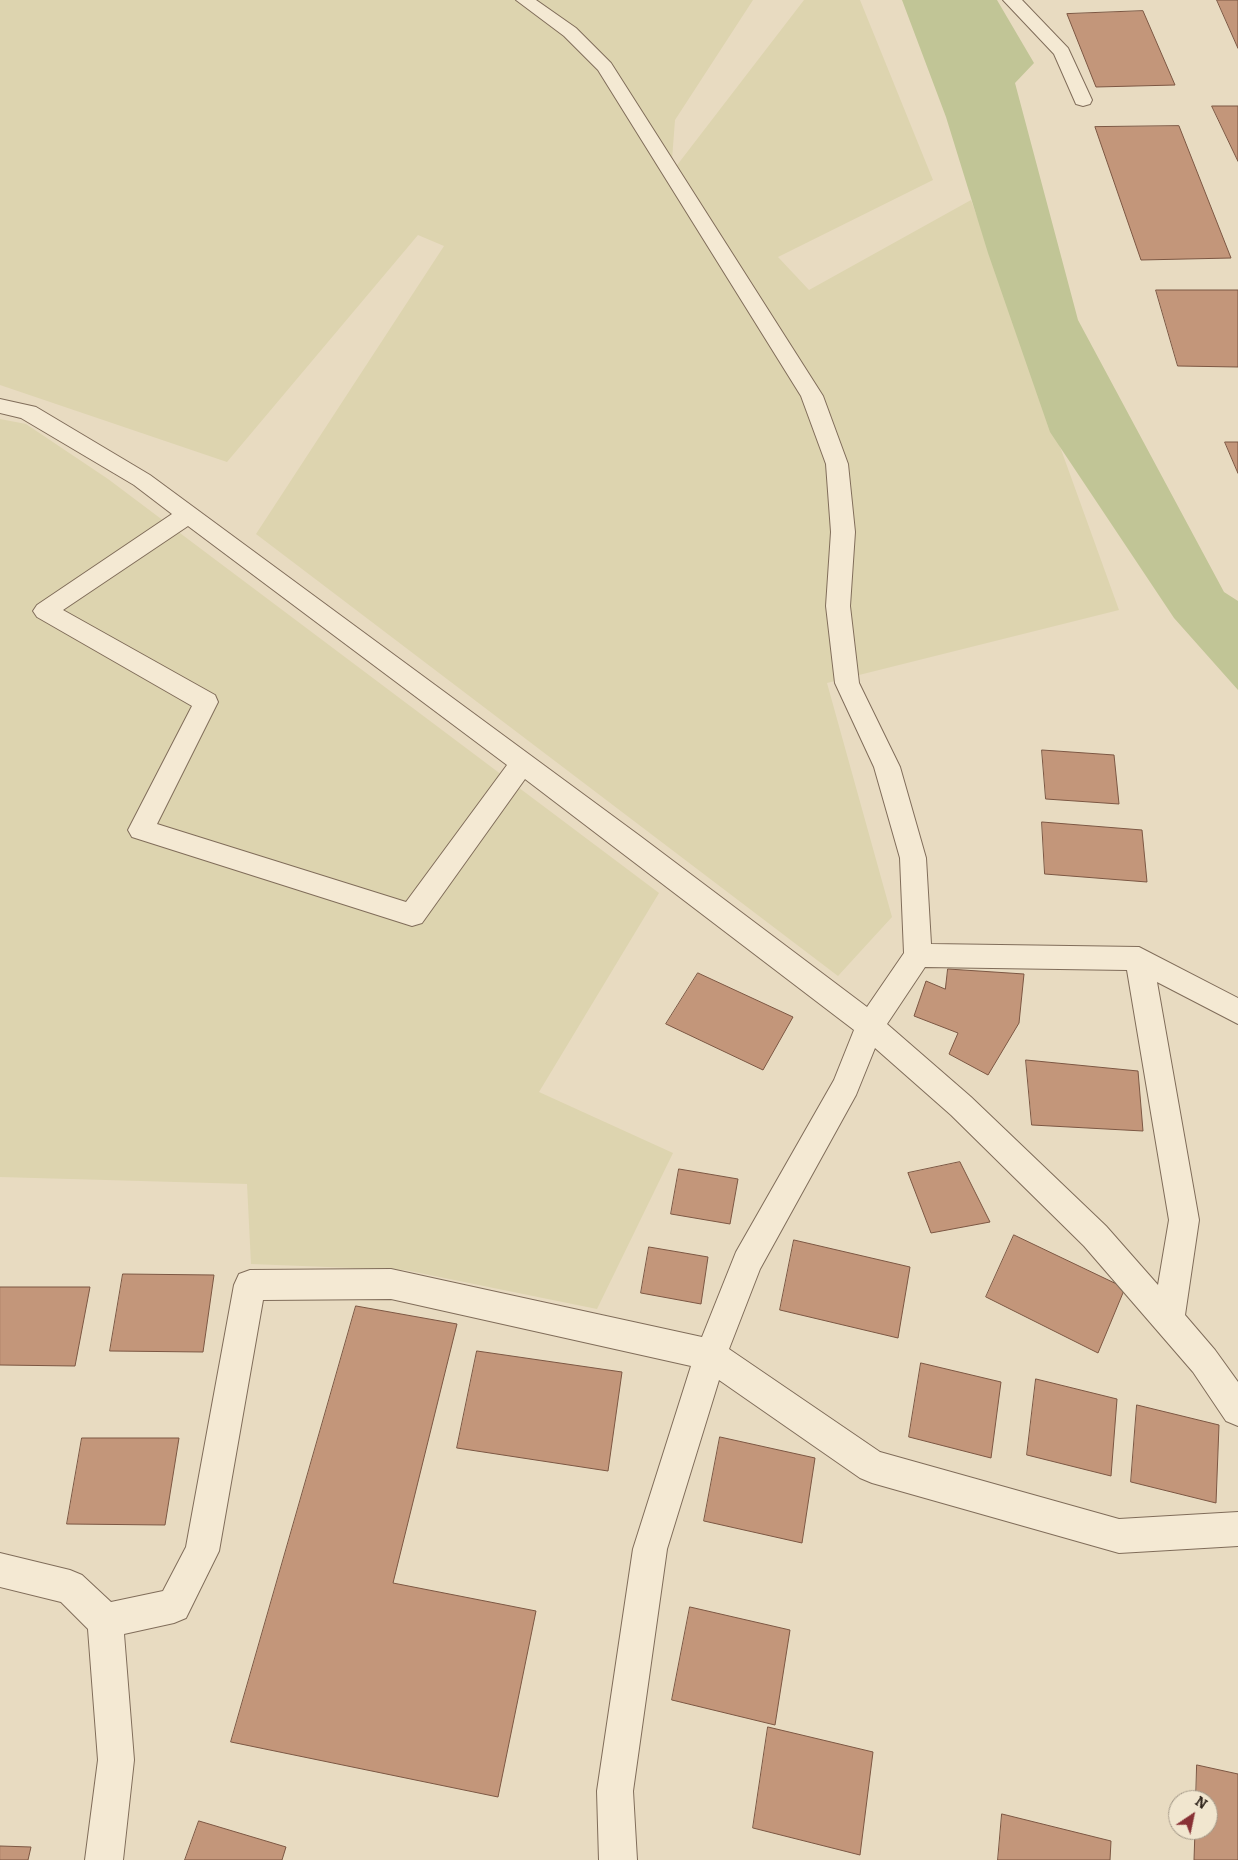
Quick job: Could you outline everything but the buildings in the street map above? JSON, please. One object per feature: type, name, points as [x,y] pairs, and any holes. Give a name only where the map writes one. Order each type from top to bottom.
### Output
[{"type":"street","points":[[525,0],[570,32],[605,67],[812,396],[837,464],[843,532],[838,606],[847,683],[887,767],[913,858],[918,955],[870,1026],[846,1086],[747,1262],[711,1355],[650,1549],[615,1791],[618,1860]]},
{"type":"street","points":[[1012,0],[1062,52],[1083,100]]},
{"type":"street","points":[[0,406],[28,412],[142,480],[870,1026],[961,1106],[1095,1236],[1204,1361],[1238,1410]]},
{"type":"street","points":[[187,515],[45,611],[206,702],[141,830],[412,915],[522,764]]},
{"type":"street","points":[[918,955],[1139,959],[1238,1012]]},
{"type":"street","points":[[1139,959],[1184,1220],[1168,1319]]},
{"type":"street","points":[[105,1621],[174,1606],[202,1551],[250,1285],[391,1284],[711,1355],[872,1466],[1119,1536],[1238,1529]]},
{"type":"street","points":[[0,1570],[70,1587],[105,1621],[116,1760],[104,1860]]},
{"type":"shaded area","points":[[0,0],[753,0],[675,120],[671,173],[804,0],[860,0],[933,180],[778,257],[809,290],[971,200],[1119,610],[827,683],[892,917],[838,976],[256,534],[444,246],[418,235],[227,462],[0,385]]},
{"type":"shaded area","points":[[0,419],[26,424],[108,479],[659,893],[539,1092],[673,1153],[597,1309],[405,1270],[251,1264],[247,1184],[0,1177]]},
{"type":"green space","points":[[902,0],[997,0],[1034,63],[1015,83],[1078,320],[1224,592],[1238,601],[1238,690],[1174,618],[1050,432],[988,253],[946,117]]}]
